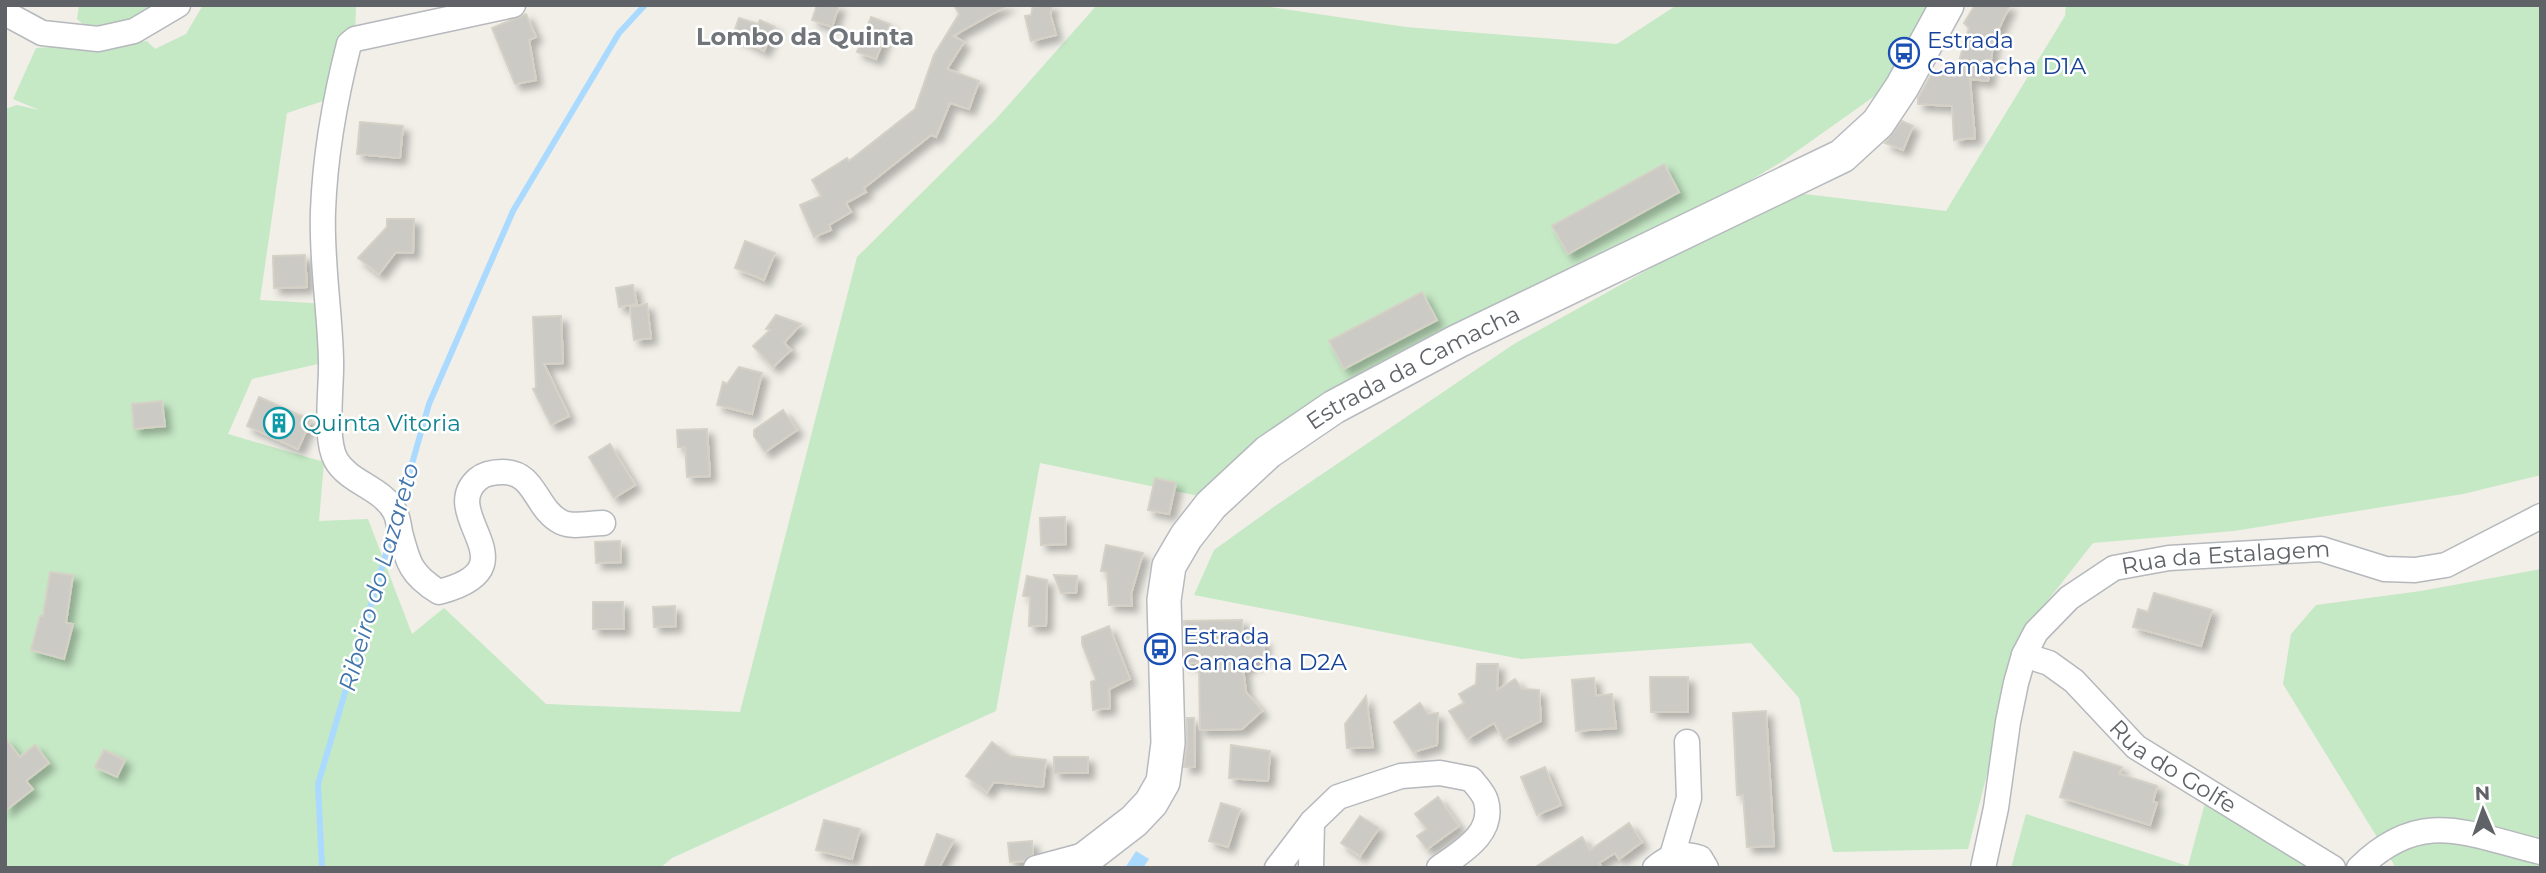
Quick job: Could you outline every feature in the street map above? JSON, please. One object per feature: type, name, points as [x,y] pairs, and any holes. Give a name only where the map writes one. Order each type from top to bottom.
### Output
[{"type":"street","points":[[5,13],[42,33],[98,38],[134,31],[178,5]]},
{"type":"street","points":[[513,5],[355,39],[349,44],[335,97],[329,134],[323,213],[331,361],[330,445],[337,462],[384,498],[395,512],[413,570],[421,582],[439,592],[478,575],[484,563],[470,518],[468,501],[471,486],[480,477],[495,472],[511,472],[526,478],[548,511],[560,522],[572,525],[603,523]]},
{"type":"street","name":"Estrada da Camacha","points":[[1082,861],[1135,821],[1151,803],[1163,782],[1168,743],[1164,600],[1168,566],[1211,505],[1268,452],[1334,407],[1458,341],[1842,156],[1878,123],[1902,88],[1947,5]]},
{"type":"street","name":"Rua da Estalagem","points":[[1983,868],[1996,808],[2013,696],[2024,655],[2036,632],[2069,598],[2114,569],[2169,558],[2321,549],[2385,569],[2415,570],[2446,565],[2541,516]]},
{"type":"street","name":"Rua do Golfe","points":[[2024,655],[2049,663],[2074,681],[2136,747],[2333,868]]},
{"type":"street","points":[[1664,862],[1689,798],[1687,742]]},
{"type":"street","points":[[1277,868],[1312,822],[1338,797],[1401,776],[1440,773],[1471,779],[1486,799],[1488,817],[1483,831],[1469,846],[1439,868]]},
{"type":"street","points":[[1311,868],[1312,822]]},
{"type":"street","points":[[2359,868],[2387,844],[2407,835],[2433,829],[2455,831],[2541,852]]},
{"type":"street","points":[[1664,862],[1685,853],[1700,858],[1706,868]]},
{"type":"street","points":[[1036,868],[1082,861]]},
{"type":"green space","points":[[79,5],[151,5],[133,18],[91,31],[77,19]]},
{"type":"green space","points":[[203,5],[356,5],[355,39],[335,97],[287,113],[260,300],[328,304],[331,361],[252,379],[228,434],[324,462],[319,521],[368,519],[412,634],[444,608],[546,704],[740,712],[857,257],[996,119],[1097,5],[1256,5],[1406,27],[1617,44],[1677,5],[1935,5],[1886,88],[1783,161],[1213,499],[1040,463],[996,711],[672,858],[660,868],[5,868],[5,109],[17,105],[39,110],[13,99],[36,48],[147,41],[155,49],[186,34]]},
{"type":"green space","points":[[2066,5],[2541,5],[2541,475],[2463,494],[2234,531],[2093,543],[2023,632],[1968,849],[1833,852],[1799,698],[1751,643],[1521,659],[1194,595],[1214,550],[1275,506],[1514,344],[1788,192],[1946,211],[2065,16]]},
{"type":"green space","points":[[2541,569],[2541,868],[2396,868],[2283,684],[2291,634],[2316,605],[2421,591]]},
{"type":"green space","points":[[2205,803],[2315,868],[2011,868],[2026,814],[2188,866]]},
{"type":"water","points":[[1136,851],[1149,859],[1143,868],[1125,868]]},
{"type":"building","points":[[817,5],[839,5],[832,27],[812,20]]},
{"type":"building","points":[[954,5],[1008,5],[953,36],[964,42],[947,69],[979,81],[969,109],[950,103],[936,137],[931,135],[864,188],[866,192],[846,203],[851,212],[829,225],[831,230],[814,237],[800,205],[821,196],[812,180],[847,158],[849,161],[915,109],[934,55],[959,14]]},
{"type":"building","points":[[1033,5],[1052,5],[1050,13],[1056,35],[1031,41],[1025,16],[1031,15]]},
{"type":"building","points":[[1975,5],[2010,5],[1994,39],[1988,81],[1970,79],[1975,138],[1954,140],[1952,106],[1918,104],[1918,98],[1932,73],[1955,74],[1969,28],[1964,23]]},
{"type":"building","points":[[526,14],[536,37],[529,40],[536,80],[515,84],[492,28]]},
{"type":"building","points":[[871,17],[890,24],[876,59],[857,52]]},
{"type":"building","points":[[739,18],[758,24],[760,20],[775,27],[764,51],[733,35]]},
{"type":"building","points":[[1902,121],[1913,126],[1903,150],[1885,143]]},
{"type":"building","points":[[360,122],[403,126],[400,158],[357,154]]},
{"type":"building","points":[[1664,164],[1679,192],[1568,254],[1552,226]]},
{"type":"building","points":[[387,219],[414,219],[413,253],[396,252],[379,274],[358,258],[387,227]]},
{"type":"building","points":[[745,241],[775,253],[764,280],[735,268]]},
{"type":"building","points":[[305,255],[307,287],[274,288],[273,256]]},
{"type":"building","points":[[633,285],[637,304],[619,307],[616,288]]},
{"type":"building","points":[[1422,292],[1437,320],[1344,369],[1329,341]]},
{"type":"building","points":[[647,304],[651,338],[634,340],[630,307]]},
{"type":"building","points":[[776,315],[801,324],[784,343],[791,350],[773,367],[753,346],[770,330],[766,329]]},
{"type":"building","points":[[561,316],[563,363],[544,364],[569,416],[551,425],[533,389],[536,388],[533,317]]},
{"type":"building","points":[[739,367],[762,373],[752,414],[717,405],[723,382],[727,384]]},
{"type":"building","name":"Quinta Vitoria","points":[[259,397],[311,420],[298,449],[247,426]]},
{"type":"building","points":[[162,401],[165,426],[134,429],[132,404]]},
{"type":"building","points":[[783,410],[797,430],[765,452],[754,436],[754,430]]},
{"type":"building","points":[[707,429],[710,476],[687,477],[685,447],[678,447],[677,430]]},
{"type":"building","points":[[610,444],[635,485],[614,498],[589,457]]},
{"type":"building","points":[[1155,478],[1176,483],[1169,514],[1148,510]]},
{"type":"building","points":[[1065,517],[1066,544],[1041,545],[1040,518]]},
{"type":"building","points":[[620,541],[621,562],[596,563],[595,542]]},
{"type":"building","points":[[1106,545],[1143,553],[1131,594],[1132,606],[1109,605],[1107,572],[1101,571]]},
{"type":"building","points":[[50,572],[73,575],[66,623],[73,624],[64,659],[31,650],[40,616],[43,616]]},
{"type":"building","points":[[1054,575],[1077,576],[1076,593],[1061,593]]},
{"type":"building","points":[[1027,576],[1047,580],[1046,626],[1029,626],[1030,597],[1023,596]]},
{"type":"building","points":[[2154,593],[2212,610],[2201,646],[2133,627],[2138,609],[2148,612]]},
{"type":"building","points":[[593,602],[623,602],[624,629],[593,629]]},
{"type":"building","points":[[675,606],[676,626],[654,627],[653,607]]},
{"type":"building","points":[[1242,620],[1243,639],[1265,640],[1262,659],[1243,668],[1246,692],[1262,711],[1242,729],[1200,730],[1199,663],[1185,663],[1184,621]]},
{"type":"building","points":[[1109,626],[1130,679],[1109,689],[1110,708],[1093,710],[1091,682],[1096,680],[1082,644],[1082,637]]},
{"type":"building","points":[[1477,664],[1498,664],[1497,690],[1515,679],[1522,689],[1539,690],[1541,721],[1504,740],[1494,723],[1467,739],[1449,711],[1464,703],[1459,694],[1476,684]]},
{"type":"building","points":[[1650,677],[1688,677],[1688,712],[1651,712]]},
{"type":"building","points":[[1594,678],[1596,696],[1612,694],[1616,728],[1576,731],[1572,680]]},
{"type":"building","points":[[1366,696],[1373,747],[1347,748],[1345,724]]},
{"type":"building","points":[[1420,703],[1428,714],[1438,713],[1437,745],[1413,752],[1394,722]]},
{"type":"building","points":[[1766,711],[1774,846],[1747,847],[1743,795],[1737,795],[1733,713]]},
{"type":"building","points":[[1187,718],[1194,718],[1195,767],[1184,767]]},
{"type":"building","points":[[5,738],[20,757],[35,745],[49,763],[26,781],[33,789],[5,811]]},
{"type":"building","points":[[992,742],[1010,756],[1046,760],[1043,787],[994,782],[987,792],[966,776]]},
{"type":"building","points":[[1231,745],[1270,751],[1268,781],[1229,778]]},
{"type":"building","points":[[104,750],[125,760],[117,777],[95,767]]},
{"type":"building","points":[[2074,752],[2122,767],[2119,774],[2157,786],[2153,802],[2157,803],[2150,825],[2060,797]]},
{"type":"building","points":[[1054,757],[1088,757],[1088,773],[1054,773]]},
{"type":"building","points":[[1545,767],[1561,805],[1537,815],[1521,777]]},
{"type":"building","points":[[1438,797],[1459,826],[1427,849],[1417,836],[1427,829],[1415,814]]},
{"type":"building","points":[[1221,803],[1240,809],[1228,847],[1209,841]]},
{"type":"building","points":[[1360,816],[1379,828],[1360,856],[1341,843]]},
{"type":"building","points":[[824,820],[860,829],[852,859],[816,850]]},
{"type":"building","points":[[1629,823],[1642,842],[1619,859],[1615,853],[1599,863],[1602,868],[1534,868],[1582,837],[1590,850]]},
{"type":"building","points":[[937,834],[954,840],[939,868],[924,868]]},
{"type":"building","points":[[1032,841],[1033,854],[1024,861],[1010,862],[1008,843]]},
{"type":"waterway","name":"Ribeiro do Lazareto","points":[[400,506],[429,404],[513,211],[619,33],[645,5]]},
{"type":"waterway","name":"Ribeiro do Lazareto","points":[[322,868],[318,784],[392,533]]},
{"type":"place","name":"Estrada Camacha D1A","points":[[1904,53]]},
{"type":"place","name":"Quinta Vitoria","points":[[279,423]]},
{"type":"place","name":"Estrada Camacha D2A","points":[[1160,649]]},
{"type":"district","name":"Lombo da Quinta","points":[[805,37]]}]
